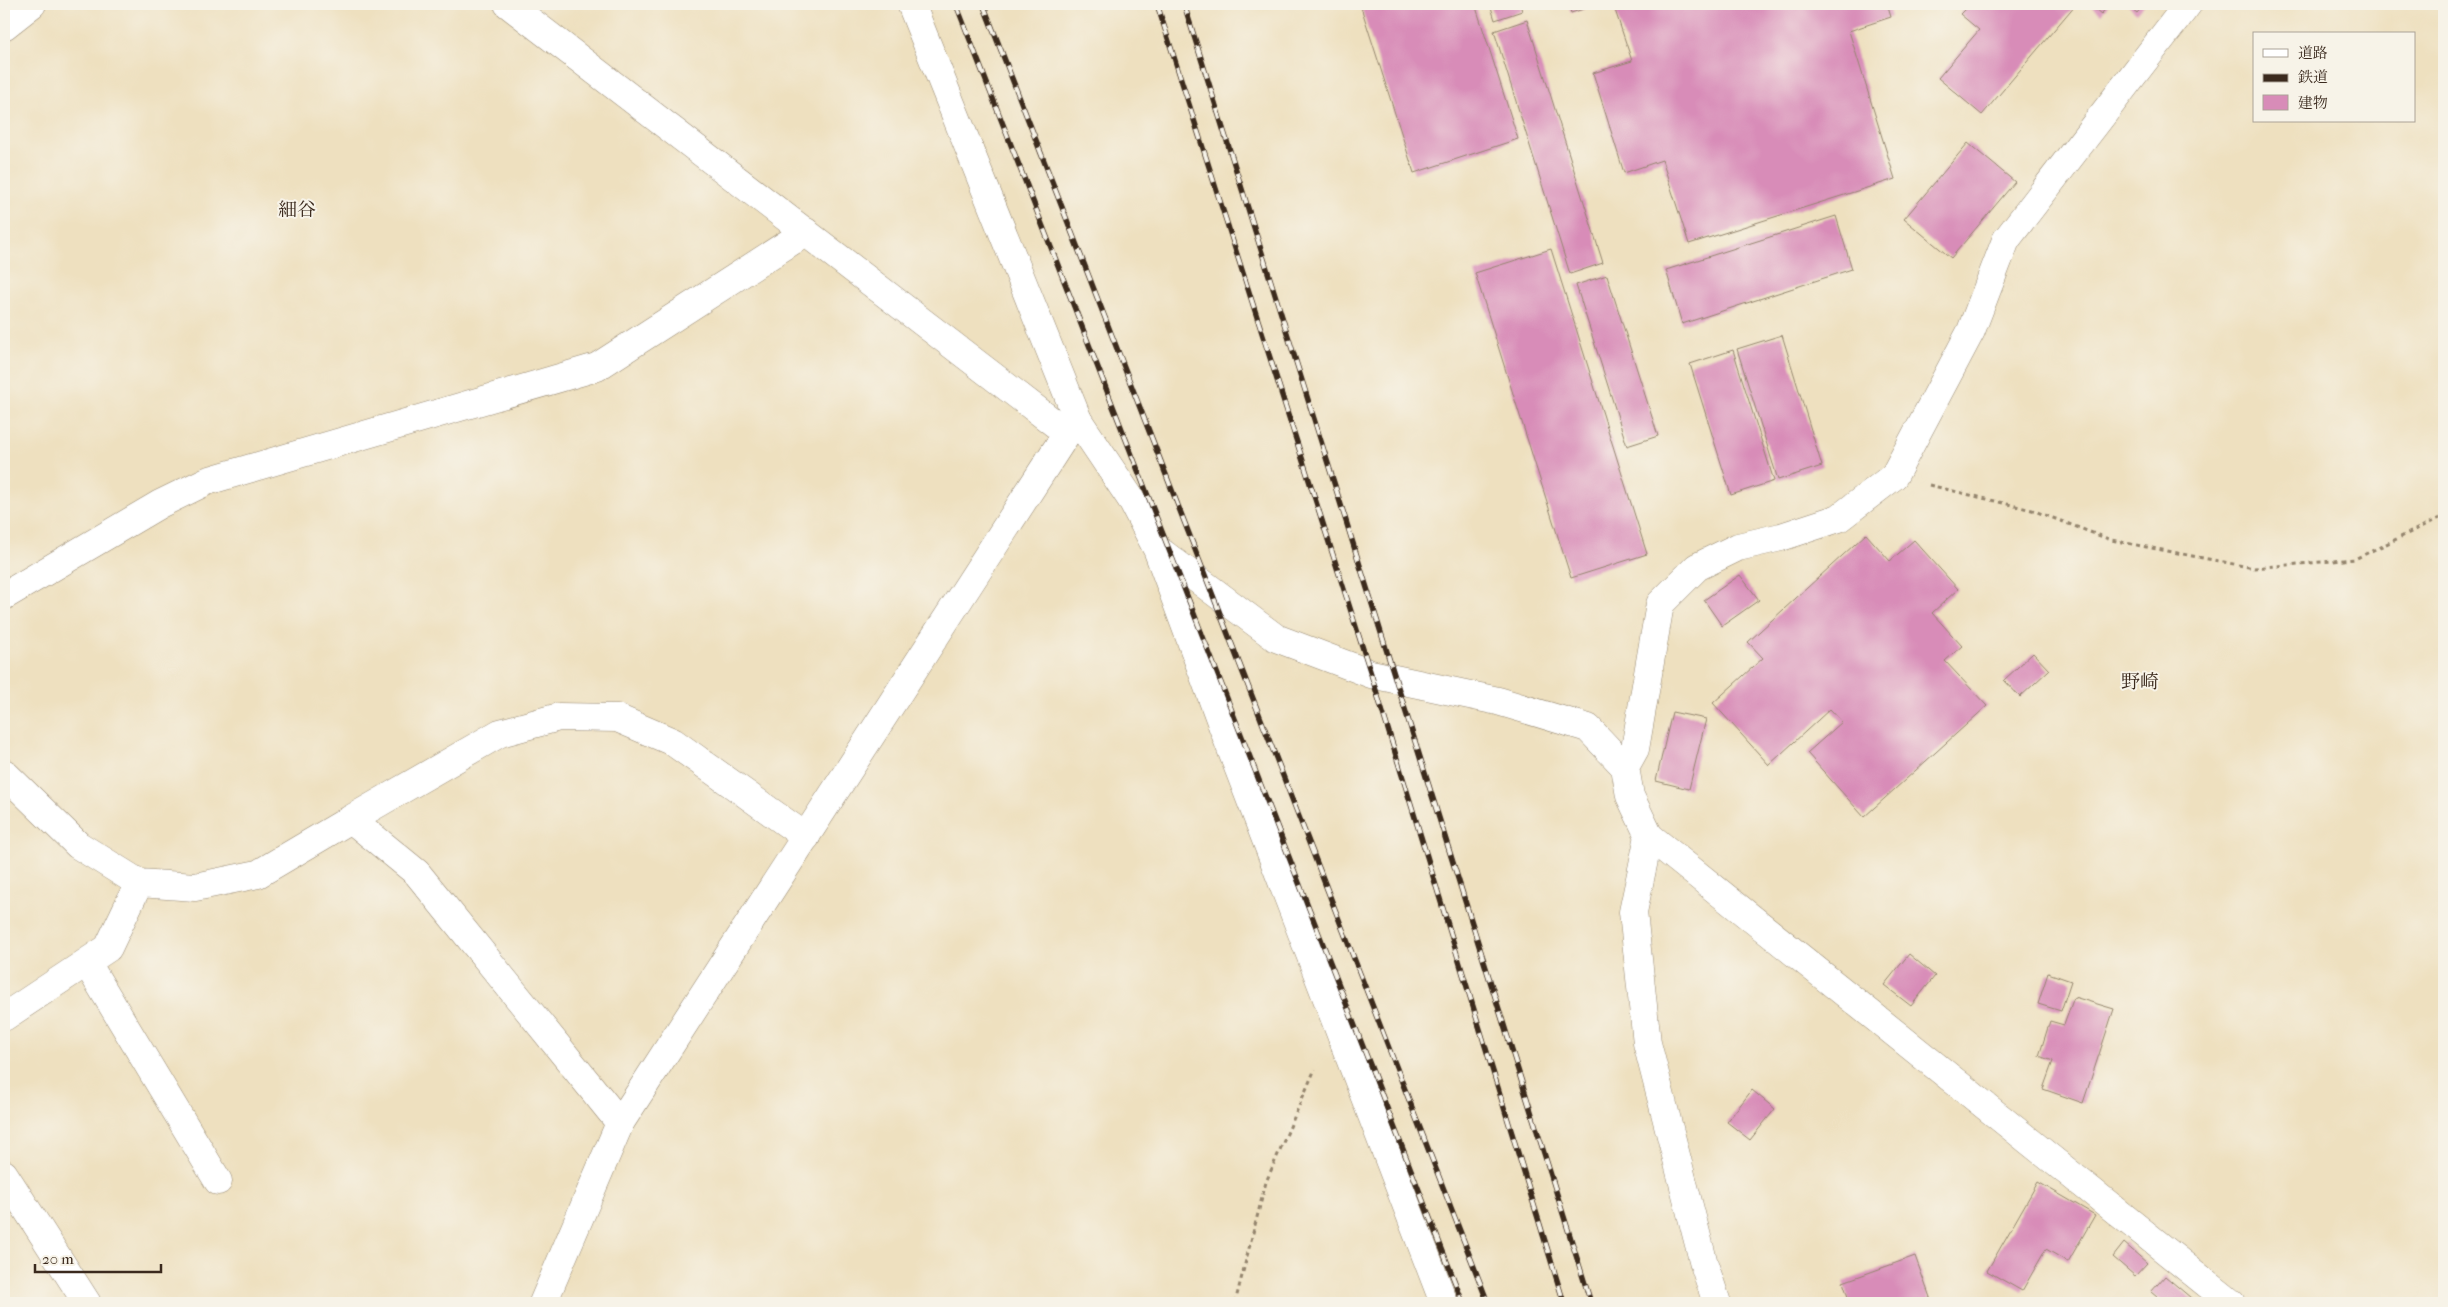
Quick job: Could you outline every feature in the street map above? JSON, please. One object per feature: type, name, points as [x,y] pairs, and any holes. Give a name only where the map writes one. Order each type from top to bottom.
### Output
[{"type":"street","points":[[4,26],[32,4]]},
{"type":"street","points":[[508,4],[806,232],[1072,426],[1131,499],[1157,549],[1228,741],[1444,1303]]},
{"type":"street","points":[[911,4],[1072,426]]},
{"type":"street","points":[[1625,767],[1635,749],[1660,604],[1697,567],[1738,547],[1781,538],[1839,518],[1894,476],[1971,331],[2006,240],[2188,4]]},
{"type":"street","points":[[4,596],[160,504],[207,481],[597,367],[806,232]]},
{"type":"street","points":[[542,1303],[620,1123],[1072,426]]},
{"type":"street","points":[[1157,549],[1276,638],[1371,674],[1498,701],[1588,728],[1625,767],[1630,796],[1648,836],[2231,1303]]},
{"type":"street","points":[[4,773],[78,845],[139,883],[195,887],[258,874],[500,733],[559,717],[618,718],[673,742],[806,838]]},
{"type":"street","points":[[351,819],[417,873],[620,1123]]},
{"type":"street","points":[[1648,836],[1634,912],[1647,1043],[1704,1264],[1716,1303]]},
{"type":"street","points":[[4,1017],[108,948],[139,883]]},
{"type":"street","points":[[87,963],[218,1181]]},
{"type":"street","points":[[4,1174],[87,1303]]},
{"type":"path","points":[[1894,476],[2032,510],[2111,540],[2254,568],[2355,558],[2444,516]]},
{"type":"path","points":[[1235,1303],[1266,1182],[1336,1020]]},
{"type":"building","points":[[1360,4],[1475,4],[1518,139],[1414,173]]},
{"type":"building","points":[[1490,4],[1520,4],[1522,11],[1495,20]]},
{"type":"building","points":[[1568,4],[1599,4],[1571,13]]},
{"type":"building","points":[[1613,4],[1699,4],[1699,6],[1706,4],[1887,4],[1891,17],[1849,31],[1895,179],[1689,244],[1662,160],[1624,173],[1593,73],[1632,61]]},
{"type":"building","points":[[1970,4],[2076,4],[1982,115],[1938,78],[1979,30],[1960,14]]},
{"type":"building","points":[[2089,4],[2110,4],[2101,14]]},
{"type":"building","points":[[2126,4],[2145,4],[2137,13]]},
{"type":"building","points":[[1527,20],[1603,263],[1570,274],[1494,31]]},
{"type":"building","points":[[1968,143],[2015,182],[1951,258],[1904,219]]},
{"type":"building","points":[[1836,216],[1852,269],[1682,324],[1666,270]]},
{"type":"building","points":[[1551,249],[1647,554],[1571,578],[1475,273]]},
{"type":"building","points":[[1607,275],[1658,436],[1627,446],[1576,285]]},
{"type":"building","points":[[1782,335],[1822,466],[1778,480],[1737,349]]},
{"type":"building","points":[[1733,350],[1774,481],[1731,495],[1690,364]]},
{"type":"building","points":[[1866,534],[1890,561],[1914,540],[1958,589],[1932,613],[1962,646],[1945,661],[1987,706],[1864,817],[1807,753],[1842,722],[1830,709],[1769,765],[1713,703],[1763,658],[1748,642]]},
{"type":"building","points":[[1740,575],[1759,600],[1722,626],[1704,600]]},
{"type":"building","points":[[2033,653],[2049,670],[2020,697],[2004,680]]},
{"type":"building","points":[[1672,712],[1706,719],[1689,789],[1656,781]]},
{"type":"building","points":[[1909,954],[1935,976],[1911,1006],[1884,985]]},
{"type":"building","points":[[2048,973],[2071,981],[2061,1011],[2038,1004]]},
{"type":"building","points":[[2074,997],[2114,1009],[2083,1103],[2043,1089],[2053,1061],[2039,1056],[2050,1021],[2064,1025]]},
{"type":"building","points":[[1752,1090],[1775,1109],[1750,1140],[1727,1122]]},
{"type":"building","points":[[2038,1182],[2095,1215],[2068,1262],[2046,1249],[2022,1291],[1987,1271]]},
{"type":"building","points":[[2124,1243],[2147,1263],[2135,1276],[2113,1257]]},
{"type":"building","points":[[1915,1256],[1932,1303],[1850,1303],[1843,1282]]},
{"type":"building","points":[[2165,1276],[2197,1303],[2164,1303],[2151,1292]]},
{"type":"railway","points":[[956,4],[1463,1303]]},
{"type":"railway","points":[[983,4],[1488,1303]]},
{"type":"railway","points":[[1157,4],[1371,674],[1564,1303]]},
{"type":"railway","points":[[1184,4],[1591,1303]]},
{"type":"district","name":"細谷","points":[[297,210]]},
{"type":"district","name":"野崎","points":[[2140,682]]}]
